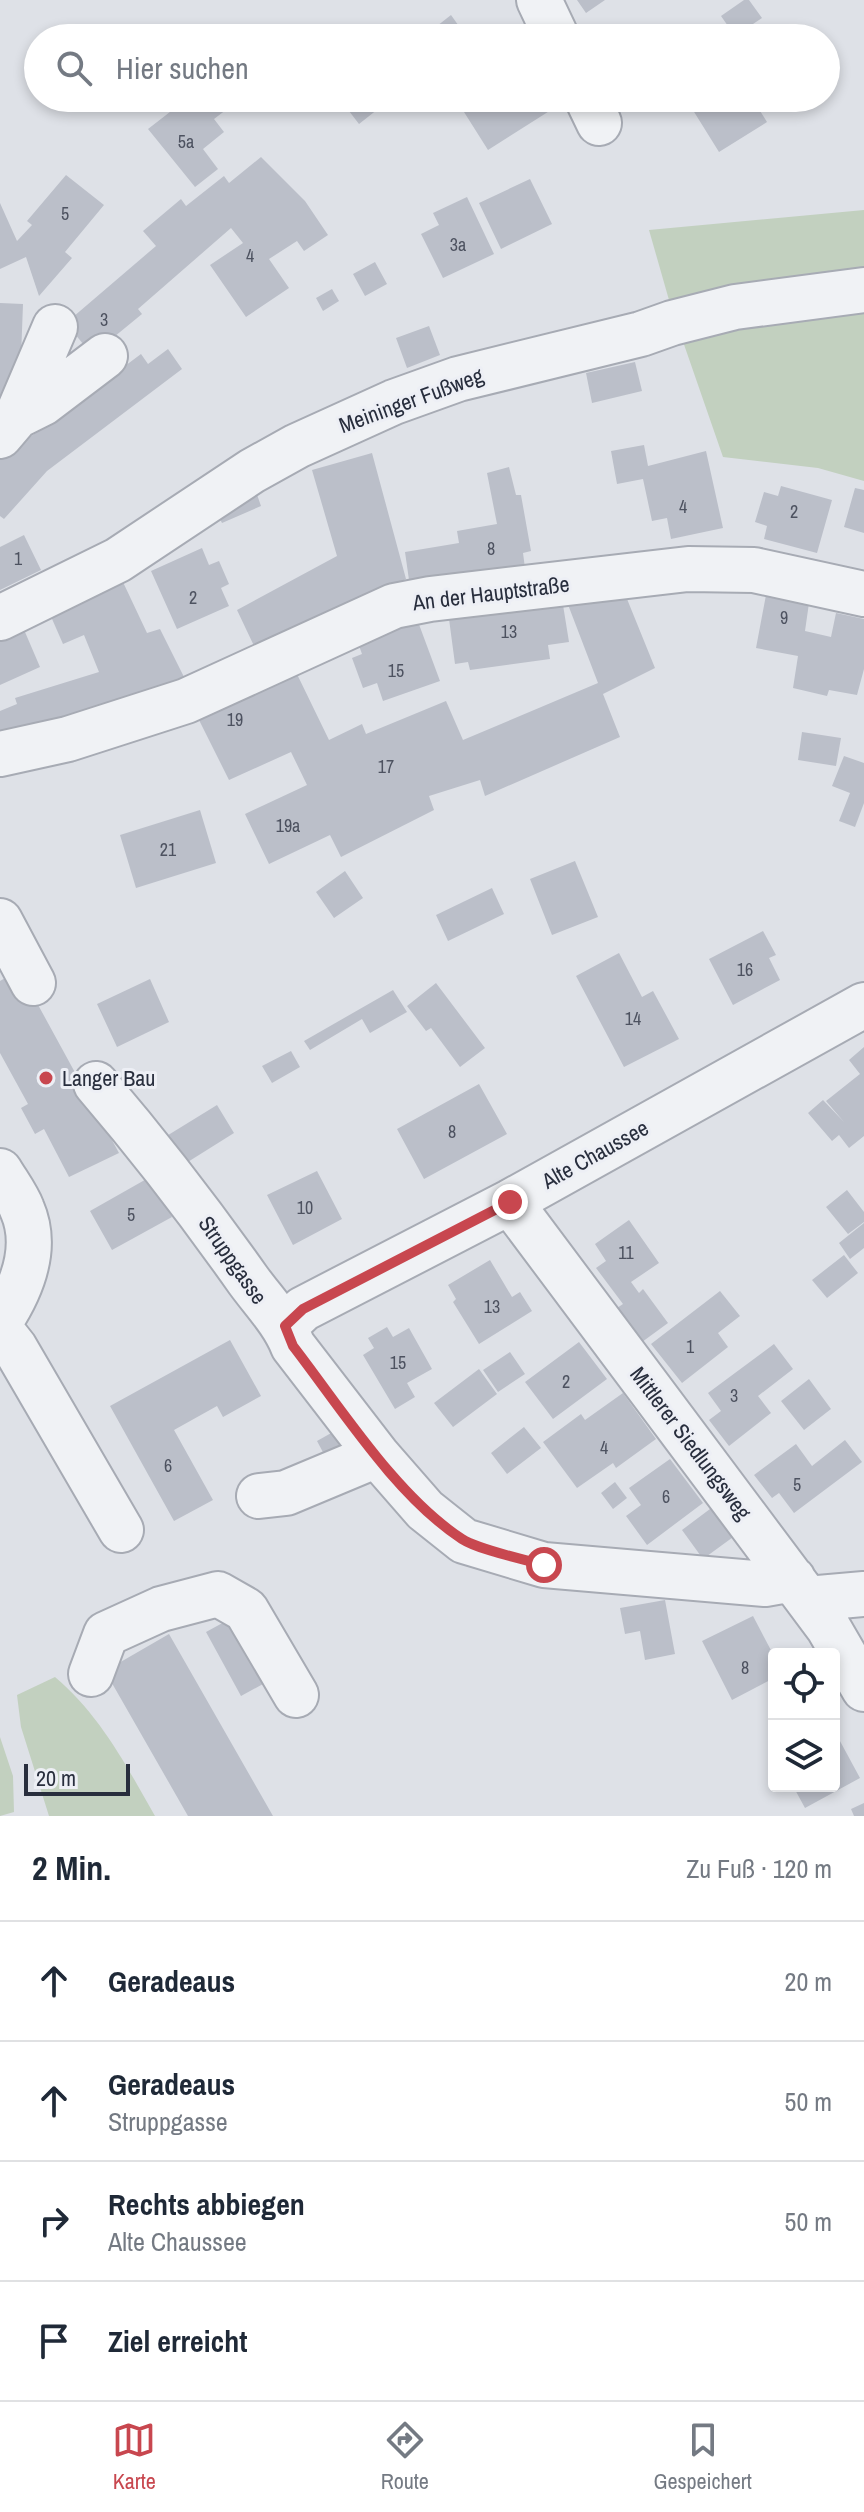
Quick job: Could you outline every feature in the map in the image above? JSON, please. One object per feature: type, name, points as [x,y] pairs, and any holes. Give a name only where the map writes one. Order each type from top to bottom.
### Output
[{"type":"street","points":[[539,0],[550,24]]},
{"type":"street","name":"Meininger Fußweg","points":[[0,618],[118,560],[252,471],[347,421],[458,379],[641,334],[735,307],[864,290]]},
{"type":"street","points":[[8,426],[55,327]]},
{"type":"street","points":[[8,426],[105,356]]},
{"type":"street","name":"An der Hauptstraße","points":[[0,754],[68,739],[142,717],[186,701],[394,606],[430,599],[688,569],[754,570],[864,594]]},
{"type":"street","points":[[0,921],[33,983]]},
{"type":"street","name":"Alte Chaussee","points":[[285,1326],[303,1309],[510,1202],[864,1005]]},
{"type":"street","name":"Struppgasse","points":[[96,1084],[148,1145],[268,1309],[285,1326],[293,1346],[377,1455],[425,1510],[464,1541],[544,1565],[800,1589]]},
{"type":"street","points":[[0,1171],[22,1208],[28,1227],[25,1273],[17,1296],[0,1322]]},
{"type":"street","name":"Mittlerer Siedlungsweg","points":[[510,1202],[828,1627],[864,1689]]},
{"type":"street","points":[[0,1329],[15,1348],[121,1530]]},
{"type":"street","points":[[259,1496],[286,1493],[377,1455]]},
{"type":"street","points":[[800,1589],[864,1594]]},
{"type":"street","points":[[91,1674],[106,1634],[161,1609],[218,1594],[246,1610],[296,1695]]},
{"type":"green space","points":[[864,210],[864,481],[818,468],[723,457],[671,307],[649,230]]},
{"type":"green space","points":[[55,1677],[99,1724],[155,1816],[49,1816],[21,1727],[17,1695]]},
{"type":"green space","points":[[0,1737],[13,1776],[14,1812],[0,1816]]},
{"type":"building","points":[[577,0],[605,0],[586,13]]},
{"type":"building","points":[[744,0],[749,0],[762,18],[753,24],[727,24],[721,16]]},
{"type":"building","points":[[451,15],[457,24],[440,24]]},
{"type":"building","points":[[170,112],[223,112],[214,119],[224,132],[203,149],[218,169],[195,187],[148,129]]},
{"type":"building","points":[[350,112],[374,112],[359,124]]},
{"type":"building","points":[[464,112],[548,112],[488,150]]},
{"type":"building","points":[[694,112],[761,112],[767,122],[719,152]]},
{"type":"building","points":[[261,157],[305,201],[328,235],[304,251],[297,241],[269,259],[289,288],[246,317],[210,265],[243,243],[231,228],[138,309],[142,314],[92,355],[66,323],[156,246],[143,231],[181,199],[186,206],[224,176],[229,183]]},
{"type":"building","points":[[66,175],[104,205],[65,252],[72,258],[39,296],[26,257],[0,269],[0,203],[17,241],[32,225],[27,221]]},
{"type":"building","points":[[530,179],[552,224],[501,249],[479,203]]},
{"type":"building","points":[[467,197],[494,254],[443,278],[421,234],[439,225],[433,213]]},
{"type":"building","points":[[375,262],[387,284],[365,296],[353,274]]},
{"type":"building","points":[[332,289],[339,301],[323,311],[316,298]]},
{"type":"building","points":[[0,303],[23,304],[21,357],[0,414]]},
{"type":"building","points":[[429,326],[440,355],[407,368],[396,338]]},
{"type":"building","points":[[168,349],[182,369],[47,471],[4,519],[0,516],[0,448],[18,446],[141,354],[148,364]]},
{"type":"building","points":[[635,362],[642,391],[592,403],[586,373]]},
{"type":"building","points":[[644,445],[648,466],[706,451],[723,528],[671,539],[667,518],[652,521],[643,479],[617,484],[611,451]]},
{"type":"building","points":[[372,453],[406,579],[255,648],[237,610],[337,556],[312,470]]},
{"type":"building","points":[[509,467],[516,495],[521,495],[531,551],[523,553],[525,568],[410,587],[405,552],[459,543],[457,531],[497,524],[487,473]]},
{"type":"building","points":[[253,483],[261,506],[222,523],[214,507]]},
{"type":"building","points":[[781,486],[832,500],[817,553],[764,539],[767,526],[755,522],[764,492],[778,496]]},
{"type":"building","points":[[855,488],[864,490],[864,533],[844,527]]},
{"type":"building","points":[[24,535],[41,570],[0,590],[0,547]]},
{"type":"building","points":[[202,548],[209,565],[219,561],[229,584],[221,588],[229,606],[177,629],[151,571]]},
{"type":"building","points":[[122,580],[147,633],[160,629],[186,681],[0,737],[0,711],[17,704],[15,698],[99,672],[84,635],[63,644],[49,612]]},
{"type":"building","points":[[625,594],[655,668],[603,694],[620,737],[485,796],[480,780],[429,796],[434,810],[341,857],[330,835],[269,864],[245,814],[307,785],[291,752],[229,780],[196,714],[295,670],[329,740],[362,724],[366,734],[446,701],[463,740],[598,683],[567,602]]},
{"type":"building","points":[[766,595],[809,603],[805,631],[831,637],[836,613],[864,619],[864,669],[857,695],[829,690],[827,696],[793,688],[798,656],[756,648]]},
{"type":"building","points":[[563,605],[569,642],[548,645],[550,659],[470,670],[468,662],[455,664],[449,619]]},
{"type":"building","points":[[417,619],[440,681],[383,701],[377,683],[363,688],[352,658],[362,654],[357,640]]},
{"type":"building","points":[[22,625],[40,667],[0,685],[0,635]]},
{"type":"building","points":[[802,732],[841,738],[836,766],[798,760]]},
{"type":"building","points":[[844,756],[864,763],[864,803],[855,827],[839,821],[850,793],[832,786]]},
{"type":"building","points":[[200,810],[216,863],[136,888],[120,835]]},
{"type":"building","points":[[575,861],[598,917],[552,935],[530,879]]},
{"type":"building","points":[[345,871],[363,898],[334,918],[316,892]]},
{"type":"building","points":[[492,888],[504,914],[448,941],[436,915]]},
{"type":"building","points":[[763,931],[776,955],[769,958],[780,980],[733,1005],[709,959]]},
{"type":"building","points":[[619,953],[642,997],[653,991],[679,1039],[624,1067],[576,976]]},
{"type":"building","name":"Langer Bau","points":[[19,970],[119,1153],[69,1177],[44,1129],[35,1134],[21,1108],[28,1104],[0,1053],[0,981]]},
{"type":"building","points":[[150,979],[169,1022],[117,1047],[97,1004]]},
{"type":"building","points":[[436,983],[485,1048],[460,1067],[431,1028],[426,1031],[407,1006]]},
{"type":"building","points":[[393,990],[407,1012],[370,1033],[362,1019],[310,1050],[304,1041]]},
{"type":"building","points":[[864,1047],[864,1136],[849,1148],[839,1135],[832,1141],[808,1113],[823,1100],[844,1122],[826,1101],[860,1074],[849,1060]]},
{"type":"building","points":[[291,1051],[300,1067],[272,1083],[262,1066]]},
{"type":"building","points":[[479,1084],[507,1134],[424,1179],[397,1129]]},
{"type":"building","points":[[217,1105],[234,1133],[183,1165],[165,1137]]},
{"type":"building","points":[[317,1171],[342,1219],[293,1245],[267,1195]]},
{"type":"building","points":[[150,1177],[172,1217],[112,1250],[90,1211]]},
{"type":"building","points":[[847,1190],[864,1212],[864,1222],[848,1234],[826,1207]]},
{"type":"building","points":[[629,1220],[659,1263],[631,1282],[639,1293],[643,1289],[668,1323],[642,1342],[617,1308],[623,1304],[596,1268],[606,1261],[595,1244]]},
{"type":"building","points":[[864,1223],[864,1248],[850,1259],[839,1243]]},
{"type":"building","points":[[844,1255],[858,1273],[827,1298],[812,1280]]},
{"type":"building","points":[[490,1260],[512,1297],[520,1292],[532,1311],[479,1344],[453,1302],[456,1299],[448,1285]]},
{"type":"building","points":[[720,1291],[740,1316],[718,1333],[728,1347],[682,1383],[651,1344]]},
{"type":"building","points":[[387,1327],[393,1337],[409,1328],[432,1369],[407,1383],[415,1397],[395,1409],[363,1355],[374,1348],[368,1338]]},
{"type":"building","points":[[230,1340],[261,1396],[223,1417],[217,1406],[174,1430],[213,1500],[174,1521],[110,1406]]},
{"type":"building","points":[[579,1342],[607,1379],[553,1419],[525,1382]]},
{"type":"building","points":[[774,1344],[793,1369],[758,1396],[771,1413],[729,1446],[709,1420],[721,1411],[708,1393]]},
{"type":"building","points":[[510,1352],[525,1374],[498,1392],[483,1370]]},
{"type":"building","points":[[479,1369],[497,1394],[453,1427],[434,1403]]},
{"type":"building","points":[[809,1379],[831,1409],[804,1430],[781,1401]]},
{"type":"building","points":[[623,1393],[656,1439],[616,1468],[613,1463],[577,1488],[543,1442],[581,1414],[585,1420]]},
{"type":"building","points":[[524,1427],[541,1448],[507,1474],[491,1453]]},
{"type":"building","points":[[333,1432],[341,1448],[325,1456],[317,1441]]},
{"type":"building","points":[[845,1440],[862,1462],[794,1513],[779,1493],[772,1498],[754,1475],[796,1444],[812,1466]]},
{"type":"building","points":[[670,1459],[703,1503],[647,1545],[626,1516],[641,1505],[629,1488]]},
{"type":"building","points":[[615,1482],[627,1498],[613,1509],[601,1493]]},
{"type":"building","points":[[718,1503],[740,1532],[703,1559],[682,1530]]},
{"type":"building","points":[[665,1600],[675,1654],[645,1660],[640,1631],[625,1634],[620,1608]]},
{"type":"building","points":[[753,1616],[770,1648],[768,1681],[732,1700],[702,1641]]},
{"type":"building","points":[[228,1620],[263,1684],[241,1696],[206,1632]]},
{"type":"building","points":[[169,1634],[273,1816],[188,1816],[105,1671]]},
{"type":"building","points":[[840,1741],[860,1778],[840,1789]]},
{"type":"building","points":[[796,1792],[834,1792],[805,1808]]},
{"type":"building","points":[[864,1803],[864,1816],[854,1816],[851,1809]]},
{"type":"place","name":"Langer Bau","points":[[46,1078]]},
{"type":"route","points":[[510,1202],[303,1309],[285,1326],[293,1346],[377,1455],[425,1510],[464,1541],[544,1565]]}]
